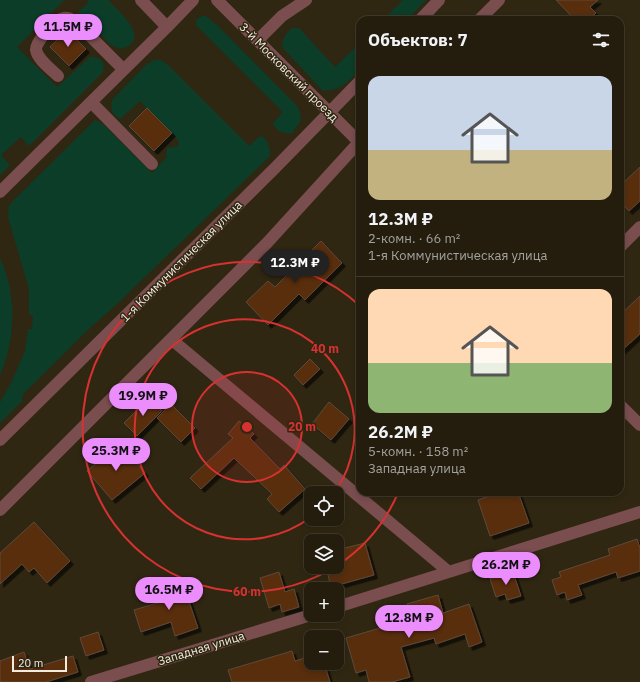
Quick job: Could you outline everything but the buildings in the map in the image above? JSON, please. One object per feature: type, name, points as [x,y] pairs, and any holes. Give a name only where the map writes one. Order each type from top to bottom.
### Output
[{"type":"street","points":[[141,0],[167,27]]},
{"type":"street","points":[[0,192],[194,0]]},
{"type":"street","name":"3-й Московский проезд","points":[[217,0],[356,138]]},
{"type":"street","points":[[258,40],[282,16],[306,0]]},
{"type":"street","points":[[424,16],[439,0]]},
{"type":"street","points":[[483,16],[499,0]]},
{"type":"street","points":[[58,76],[40,58],[36,50],[40,39],[57,22],[64,18],[76,22],[123,69]]},
{"type":"street","name":"1-я Коммунистическая улица","points":[[0,440],[356,85]]},
{"type":"street","points":[[91,102],[152,164]]},
{"type":"street","points":[[0,510],[267,243],[356,146]]},
{"type":"street","points":[[624,243],[640,227]]},
{"type":"street","points":[[171,338],[356,494]]},
{"type":"street","points":[[624,408],[640,425]]},
{"type":"street","points":[[359,496],[449,572]]},
{"type":"street","points":[[344,605],[640,512]]},
{"type":"street","name":"Западная улица","points":[[91,682],[304,617]]},
{"type":"green space","points":[[0,0],[64,0],[17,47],[57,87],[90,57],[100,59],[104,66],[102,73],[29,146],[21,137],[1,155],[10,165],[0,175]]},
{"type":"green space","points":[[87,0],[108,0],[119,11],[131,25],[134,32],[134,39],[130,45],[121,49],[111,45],[78,12],[89,2]]},
{"type":"green space","points":[[403,0],[426,0],[411,16],[387,16]]},
{"type":"green space","points":[[202,16],[206,16],[218,26],[297,106],[301,118],[300,123],[293,133],[284,133],[274,126],[273,123],[282,113],[281,110],[196,25],[196,20]]},
{"type":"green space","points":[[292,28],[299,28],[335,67],[356,47],[356,74],[344,85],[329,91],[323,91],[282,47],[285,36]]},
{"type":"green space","points":[[154,60],[161,60],[167,64],[249,146],[260,136],[263,137],[267,141],[270,156],[23,394],[22,401],[0,423],[0,402],[11,383],[25,351],[28,329],[32,329],[33,315],[29,315],[29,289],[8,217],[9,206],[95,120],[103,124],[152,173],[166,158],[167,148],[178,146],[178,140],[140,101],[120,119],[113,113],[111,105],[113,99],[145,66]]},
{"type":"green space","points":[[0,258],[6,272],[12,301],[12,331],[0,375]]}]
